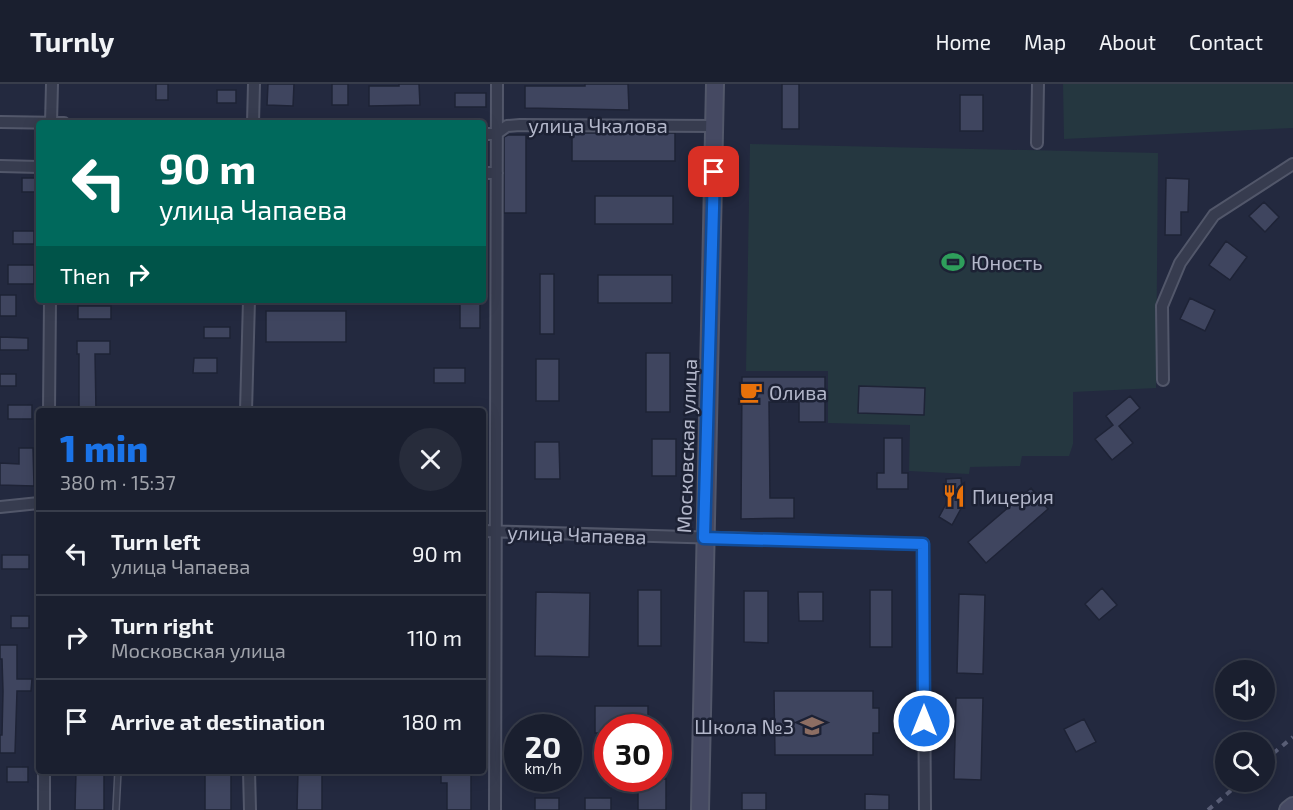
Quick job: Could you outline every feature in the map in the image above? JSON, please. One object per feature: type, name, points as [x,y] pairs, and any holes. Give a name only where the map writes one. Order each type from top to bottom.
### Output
[{"type":"street","points":[[51,120],[52,84]]},
{"type":"street","points":[[253,120],[254,84]]},
{"type":"street","points":[[495,810],[497,84]]},
{"type":"street","name":"Московская улица","points":[[700,810],[715,84]]},
{"type":"street","points":[[1037,143],[1038,84]]},
{"type":"street","points":[[0,122],[36,123]]},
{"type":"street","name":"улица Чкалова","points":[[486,134],[496,134],[507,126],[520,125],[715,126]]},
{"type":"street","points":[[1163,380],[1162,306],[1180,263],[1214,215],[1293,164]]},
{"type":"street","points":[[0,166],[36,167]]},
{"type":"street","points":[[486,173],[497,173]]},
{"type":"street","points":[[49,408],[50,303]]},
{"type":"street","points":[[246,408],[249,303]]},
{"type":"street","points":[[0,507],[36,503]]},
{"type":"street","name":"улица Чапаева","points":[[486,531],[923,544],[925,810]]},
{"type":"street","points":[[44,774],[44,810]]},
{"type":"street","points":[[249,774],[250,810]]},
{"type":"street","points":[[1288,810],[1293,806]]},
{"type":"lane","points":[[116,810],[118,774]]},
{"type":"shaded area","points":[[1063,84],[1293,84],[1293,128],[1064,139]]},
{"type":"shaded area","name":"Юность","points":[[750,144],[1158,153],[1156,388],[1073,392],[1073,444],[1069,456],[1022,456],[1020,466],[970,467],[969,474],[909,471],[910,425],[828,423],[828,371],[746,371]]},
{"type":"building","points":[[156,84],[168,84],[168,100],[156,100]]},
{"type":"building","points":[[268,84],[294,84],[293,106],[267,105]]},
{"type":"building","points":[[332,84],[348,84],[348,105],[332,105]]},
{"type":"building","points":[[399,84],[419,84],[420,105],[369,106],[369,86],[399,86]]},
{"type":"building","points":[[585,84],[628,84],[629,110],[525,108],[525,86],[585,86]]},
{"type":"building","points":[[782,84],[799,84],[799,129],[782,129]]},
{"type":"building","points":[[217,90],[236,90],[236,103],[217,103]]},
{"type":"building","points":[[455,93],[486,93],[486,107],[455,107]]},
{"type":"building","points":[[960,95],[983,95],[983,131],[960,131]]},
{"type":"building","points":[[572,133],[675,133],[675,161],[572,161]]},
{"type":"building","points":[[526,135],[526,213],[504,213],[504,137]]},
{"type":"building","points":[[22,178],[35,178],[35,192],[22,192]]},
{"type":"building","points":[[1166,178],[1189,179],[1188,212],[1181,212],[1181,235],[1165,235]]},
{"type":"building","points":[[595,196],[673,196],[673,224],[595,224]]},
{"type":"building","points":[[1264,202],[1279,217],[1265,232],[1249,216]]},
{"type":"building","points":[[13,231],[34,231],[34,244],[13,244]]},
{"type":"building","points":[[1226,241],[1247,257],[1230,280],[1209,265]]},
{"type":"building","points":[[8,265],[34,265],[34,284],[8,284]]},
{"type":"building","points":[[540,274],[554,274],[554,334],[540,334]]},
{"type":"building","points":[[598,275],[672,275],[672,303],[598,303]]},
{"type":"building","points":[[0,295],[16,295],[16,316],[0,316]]},
{"type":"building","points":[[1190,298],[1215,310],[1205,331],[1180,319]]},
{"type":"building","points":[[460,303],[480,303],[480,328],[460,328]]},
{"type":"building","points":[[78,306],[111,306],[111,319],[78,319]]},
{"type":"building","points":[[266,311],[346,311],[346,342],[266,342]]},
{"type":"building","points":[[204,327],[230,327],[230,338],[204,338]]},
{"type":"building","points":[[0,337],[28,338],[28,350],[0,350]]},
{"type":"building","points":[[77,341],[110,341],[110,354],[95,354],[96,408],[79,408],[79,354],[77,354]]},
{"type":"building","points":[[646,353],[670,353],[670,412],[646,412]]},
{"type":"building","points":[[194,358],[217,358],[217,373],[193,373]]},
{"type":"building","points":[[536,359],[559,359],[559,401],[536,401]]},
{"type":"building","points":[[434,368],[465,368],[465,383],[434,383]]},
{"type":"building","points":[[0,374],[16,374],[16,386],[0,386]]},
{"type":"building","points":[[742,377],[825,377],[825,422],[799,422],[799,402],[769,402],[770,498],[794,498],[794,518],[741,519]]},
{"type":"building","points":[[859,386],[925,388],[924,415],[858,413]]},
{"type":"building","points":[[1130,396],[1140,408],[1119,426],[1133,443],[1112,460],[1095,439],[1113,425],[1106,416]]},
{"type":"building","points":[[8,405],[32,405],[32,419],[8,419]]},
{"type":"building","points":[[884,438],[902,438],[902,473],[908,473],[908,489],[877,489],[877,473],[884,473]]},
{"type":"building","points":[[652,439],[676,439],[676,476],[652,476]]},
{"type":"building","points":[[535,442],[559,442],[560,479],[535,479]]},
{"type":"building","points":[[19,448],[33,448],[34,486],[0,485],[0,463],[19,464]]},
{"type":"building","points":[[961,478],[963,505],[952,525],[939,517],[947,502],[946,479]]},
{"type":"building","points":[[1031,488],[1048,509],[986,563],[968,542]]},
{"type":"building","points":[[2,555],[29,555],[29,569],[2,569]]},
{"type":"building","points":[[1102,588],[1117,605],[1099,620],[1085,604]]},
{"type":"building","points":[[638,590],[661,590],[661,646],[638,646]]},
{"type":"building","points":[[870,590],[892,590],[892,647],[870,647]]},
{"type":"building","points":[[744,591],[768,591],[768,643],[744,642]]},
{"type":"building","points":[[536,592],[590,593],[589,657],[535,656]]},
{"type":"building","points":[[798,592],[823,592],[823,621],[799,621]]},
{"type":"building","points":[[959,594],[985,595],[983,674],[957,673]]},
{"type":"building","points":[[11,616],[29,616],[29,628],[11,628]]},
{"type":"building","points":[[0,645],[17,645],[17,679],[32,679],[31,691],[17,691],[15,753],[0,753],[3,691]]},
{"type":"building","points":[[774,691],[873,691],[873,708],[879,708],[879,733],[873,733],[873,755],[775,755]]},
{"type":"building","points":[[956,698],[983,698],[981,780],[954,779]]},
{"type":"building","points":[[595,706],[648,706],[648,714],[595,714]]},
{"type":"building","points":[[1084,719],[1096,742],[1076,752],[1064,729]]},
{"type":"building","points":[[7,767],[28,767],[28,782],[7,782]]},
{"type":"building","points":[[76,774],[104,774],[104,810],[75,810]]},
{"type":"building","points":[[205,774],[231,774],[231,810],[205,810]]},
{"type":"building","points":[[298,774],[322,774],[322,810],[297,810]]},
{"type":"building","points":[[441,774],[471,774],[471,810],[447,810],[447,783],[441,783]]},
{"type":"building","points":[[638,792],[666,792],[666,810],[638,810]]},
{"type":"building","points":[[742,793],[766,793],[766,810],[742,810]]},
{"type":"building","points":[[865,794],[889,795],[889,810],[865,810]]},
{"type":"building","points":[[535,798],[559,798],[559,810],[535,810]]},
{"type":"building","points":[[585,798],[611,798],[611,810],[585,810]]},
{"type":"railway","points":[[1275,752],[1293,737]]},
{"type":"railway","points":[[1208,810],[1229,792]]},
{"type":"place","name":"Юность","points":[[953,262]]},
{"type":"place","name":"Олива","points":[[751,392]]},
{"type":"place","name":"Пицерия","points":[[954,496]]},
{"type":"place","name":"Школа №3","points":[[812,726]]},
{"type":"route","points":[[714,172],[704,538],[923,544],[924,721]]}]
